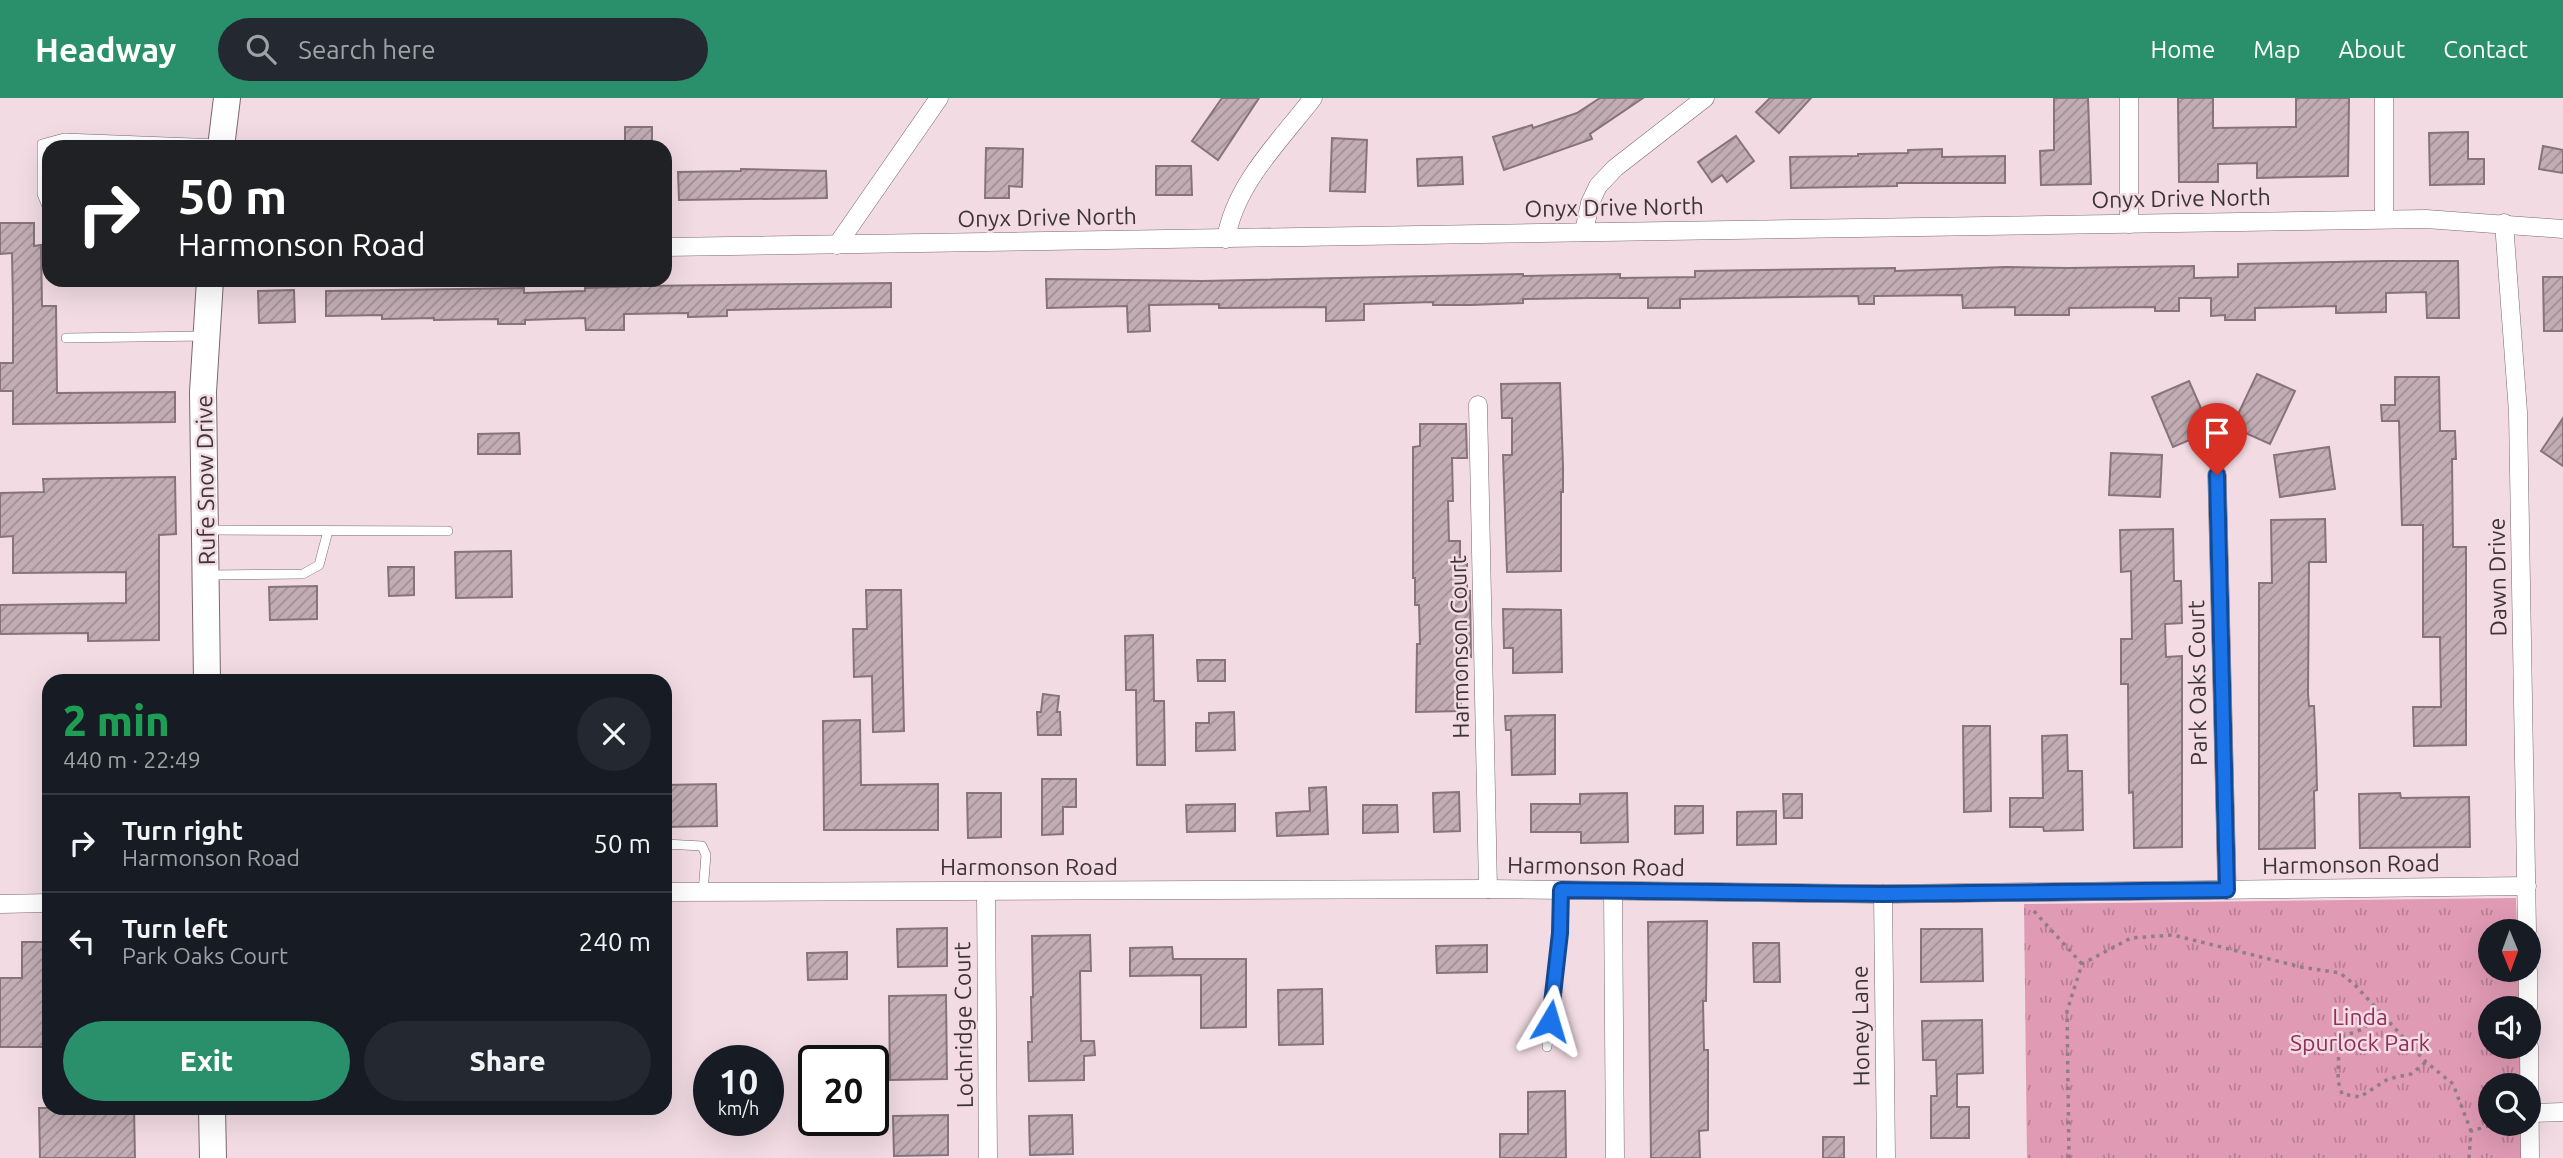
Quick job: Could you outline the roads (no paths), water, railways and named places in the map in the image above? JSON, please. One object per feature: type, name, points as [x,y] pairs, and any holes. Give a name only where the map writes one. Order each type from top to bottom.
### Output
[{"type":"main road","points":[[222,140],[227,98]]},
{"type":"main road","name":"Rufe Snow Drive","points":[[207,674],[203,392],[210,287]]},
{"type":"main road","points":[[212,1115],[213,1158]]},
{"type":"street","points":[[837,245],[939,98]]},
{"type":"street","points":[[1226,239],[1230,217],[1249,180],[1313,98]]},
{"type":"street","points":[[1584,232],[1590,203],[1598,186],[1615,168],[1705,98]]},
{"type":"street","points":[[2129,98],[2129,224]]},
{"type":"street","points":[[2384,98],[2384,219]]},
{"type":"street","name":"Onyx Drive North","points":[[672,247],[2384,219],[2504,223],[2563,229]]},
{"type":"street","name":"Dawn Drive","points":[[2504,223],[2518,412],[2527,919]]},
{"type":"street","name":"Harmonson Court","points":[[1478,405],[1488,889]]},
{"type":"street","name":"Park Oaks Court","points":[[2217,475],[2227,890]]},
{"type":"street","name":"Harmonson Road","points":[[672,892],[1488,889],[1883,894],[2527,886]]},
{"type":"street","name":"Lochridge Court","points":[[986,891],[988,1158]]},
{"type":"street","points":[[1613,891],[1615,1158]]},
{"type":"street","name":"Honey Lane","points":[[1883,894],[1886,1158]]},
{"type":"street","points":[[0,904],[42,903]]},
{"type":"street","points":[[2541,1113],[2563,1112]]},
{"type":"street","points":[[2530,1136],[2530,1158]]},
{"type":"lane","points":[[57,140],[103,140]]},
{"type":"lane","points":[[42,144],[42,196]]},
{"type":"lane","points":[[66,338],[206,336]]},
{"type":"lane","points":[[205,530],[448,531]]},
{"type":"lane","points":[[206,575],[303,574],[319,565],[328,531]]},
{"type":"lane","points":[[672,844],[702,846],[706,855],[703,892]]},
{"type":"lane","points":[[1547,1046],[1560,933],[1561,890]]},
{"type":"park label","name":"Linda Spurlock Park","points":[[2360,1029]]}]
